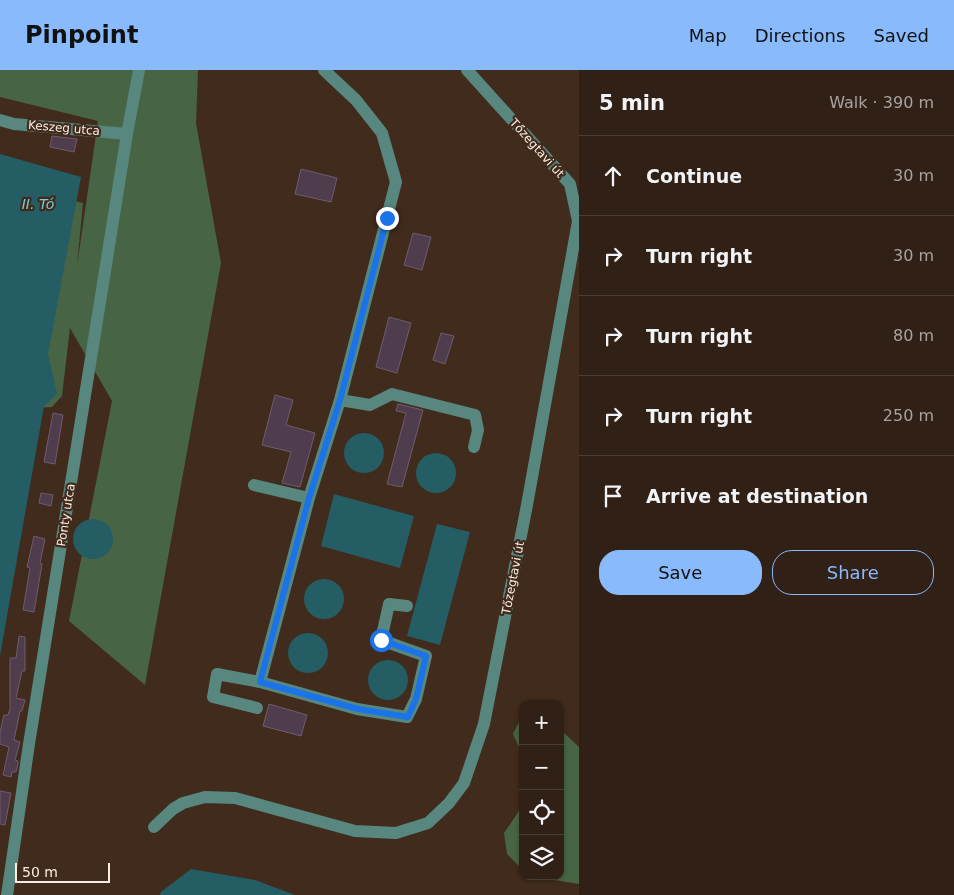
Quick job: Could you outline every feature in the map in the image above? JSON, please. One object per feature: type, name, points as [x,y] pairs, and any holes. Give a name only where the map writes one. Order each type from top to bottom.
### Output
[{"type":"street","name":"Ponty utca","points":[[7,895],[29,744],[127,134],[139,70]]},
{"type":"street","points":[[260,682],[309,498],[340,400],[396,182],[382,132],[356,100],[324,70]]},
{"type":"street","name":"Tőzegtavi út","points":[[154,827],[172,809],[183,803],[205,797],[235,798],[355,831],[396,833],[428,823],[450,803],[464,783],[484,724],[527,506],[578,220],[570,184],[467,70]]},
{"type":"street","name":"Keszeg utca","points":[[0,120],[14,124],[127,134]]},
{"type":"street","points":[[340,400],[370,405],[392,394],[475,415],[478,430],[474,446]]},
{"type":"street","points":[[254,485],[309,498]]},
{"type":"street","points":[[257,708],[213,697],[217,674],[260,682],[358,709],[408,717],[416,699],[426,656],[381,640],[389,604],[407,606]]},
{"type":"green space","points":[[0,70],[198,70],[196,123],[221,263],[145,685],[69,621],[112,401],[70,328],[62,396],[52,407],[0,410],[0,183],[83,203],[77,266],[98,121],[0,97]]},
{"type":"green space","points":[[519,722],[519,747],[513,734]]},
{"type":"green space","points":[[564,733],[579,747],[579,884],[554,880],[564,880]]},
{"type":"green space","points":[[519,810],[519,866],[507,854],[504,833]]},
{"type":"water","name":"II. Tó","points":[[0,154],[81,177],[48,354],[57,394],[44,406],[0,656]]},
{"type":"water","points":[[368,433],[375,436],[381,442],[384,453],[383,461],[375,470],[368,473],[360,473],[353,470],[345,461],[344,449],[347,442],[356,434]]},
{"type":"water","points":[[440,453],[447,456],[453,462],[456,473],[455,481],[447,490],[440,493],[432,493],[425,490],[417,481],[416,469],[419,462],[428,454]]},
{"type":"water","points":[[334,494],[414,516],[400,568],[321,546]]},
{"type":"water","points":[[97,519],[104,522],[110,528],[113,539],[112,547],[104,556],[97,559],[89,559],[82,556],[74,547],[73,535],[76,528],[85,520]]},
{"type":"water","points":[[437,524],[470,532],[440,645],[407,636]]},
{"type":"water","points":[[328,579],[335,582],[341,588],[344,599],[343,607],[335,616],[328,619],[320,619],[313,616],[305,607],[304,595],[307,588],[316,580]]},
{"type":"water","points":[[312,633],[319,636],[325,642],[328,653],[327,661],[319,670],[312,673],[304,673],[297,670],[289,661],[288,649],[291,642],[300,634]]},
{"type":"water","points":[[392,660],[399,663],[405,669],[408,680],[407,688],[399,697],[392,700],[384,700],[377,697],[369,688],[368,676],[371,669],[380,661]]},
{"type":"water","points":[[191,869],[255,880],[295,895],[160,895],[161,892]]},
{"type":"building","points":[[52,136],[77,139],[74,152],[50,147]]},
{"type":"building","points":[[301,169],[337,178],[331,202],[295,194]]},
{"type":"building","points":[[413,233],[431,237],[422,270],[404,265]]},
{"type":"building","points":[[389,317],[411,323],[397,373],[376,367]]},
{"type":"building","points":[[441,333],[454,336],[445,364],[433,360]]},
{"type":"building","points":[[275,395],[293,400],[286,425],[315,433],[300,487],[282,483],[291,452],[262,445]]},
{"type":"building","points":[[398,404],[423,410],[402,487],[387,484],[406,413],[396,411]]},
{"type":"building","points":[[53,413],[63,415],[55,464],[44,462]]},
{"type":"building","points":[[41,493],[53,495],[51,506],[39,503]]},
{"type":"building","points":[[34,536],[45,539],[34,612],[23,610],[30,568],[27,567]]},
{"type":"building","points":[[19,636],[25,637],[25,671],[22,671],[16,698],[25,700],[22,711],[20,711],[14,740],[20,742],[15,760],[18,761],[18,764],[16,772],[12,772],[11,777],[3,775],[9,747],[0,744],[0,732],[4,715],[8,715],[10,709],[10,658],[16,658]]},
{"type":"building","points":[[269,704],[307,715],[301,736],[263,726]]},
{"type":"building","points":[[0,791],[11,793],[5,825],[0,824]]},
{"type":"route","points":[[381,640],[426,656],[416,699],[408,717],[358,709],[260,682],[309,498],[340,400],[387,218]]}]
